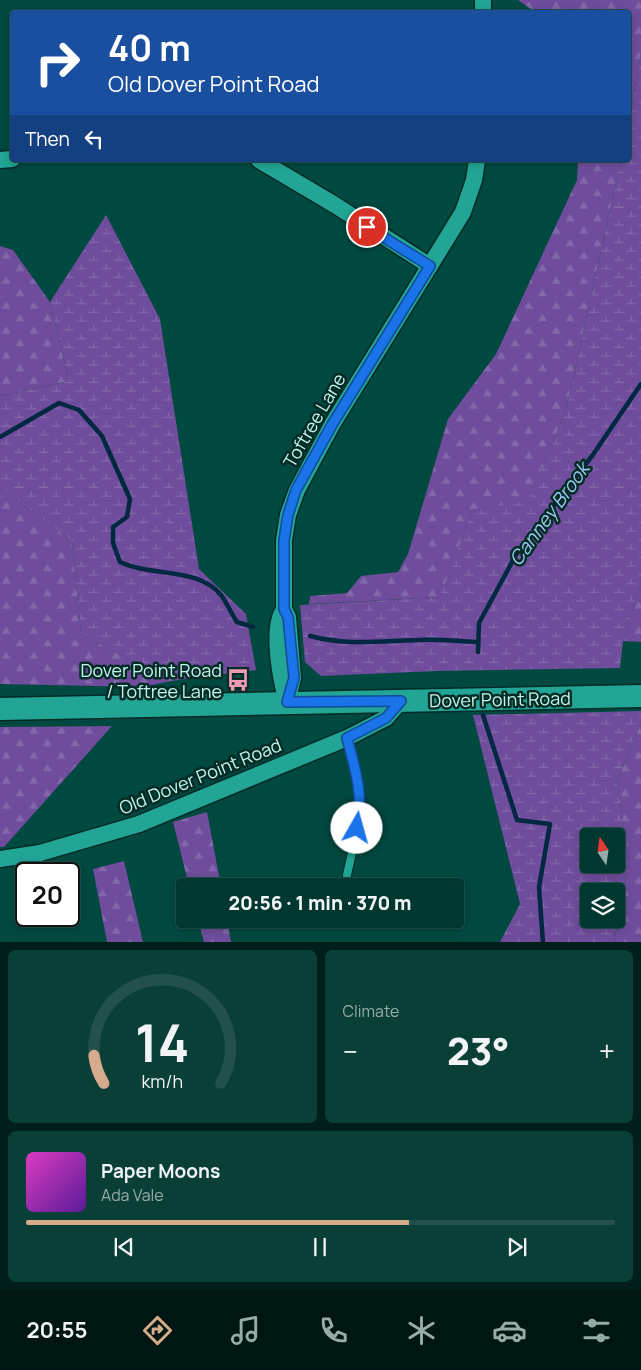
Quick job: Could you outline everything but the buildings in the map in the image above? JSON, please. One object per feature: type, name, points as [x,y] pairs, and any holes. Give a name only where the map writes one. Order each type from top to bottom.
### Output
[{"type":"main road","name":"Dover Point Road","points":[[0,710],[287,702],[641,696]]},
{"type":"street","points":[[262,162],[335,205],[430,266]]},
{"type":"street","name":"Toftree Lane","points":[[287,702],[280,680],[278,657],[279,617],[284,609],[284,540],[288,515],[296,490],[333,423],[462,212],[474,180],[477,162]]},
{"type":"street","name":"Old Dover Point Road","points":[[0,859],[40,853],[139,824],[347,738],[386,718],[401,701]]},
{"type":"lane","points":[[347,738],[360,790],[360,812],[347,875]]},
{"type":"green space","points":[[518,0],[641,0],[641,53],[631,109],[631,10],[532,10]]},
{"type":"green space","points":[[641,53],[641,582],[623,641],[620,668],[436,671],[321,676],[305,662],[300,605],[440,597],[472,511],[529,500],[566,410],[621,162],[631,162],[631,109]]},
{"type":"green space","points":[[578,162],[621,162],[566,410],[529,501],[472,511],[441,597],[309,604],[310,596],[347,593],[361,576],[398,572],[408,554],[448,419],[496,354],[577,180]]},
{"type":"green space","points":[[106,215],[160,319],[199,569],[246,614],[256,670],[171,681],[81,634],[72,541],[0,488],[0,396],[69,381],[50,302]]},
{"type":"green space","points":[[0,246],[13,250],[50,302],[69,381],[0,396]]},
{"type":"green space","points":[[0,488],[72,541],[81,634],[171,681],[143,687],[0,684]]},
{"type":"green space","points":[[641,582],[641,642],[623,641]]},
{"type":"green space","points":[[641,711],[641,723],[617,781],[624,828],[580,828],[580,873],[625,873],[625,834],[629,861],[625,883],[580,883],[580,928],[617,928],[614,942],[500,942],[520,904],[473,715]]},
{"type":"green space","points":[[641,723],[641,942],[614,942],[617,928],[625,928],[625,883],[629,861],[617,781]]},
{"type":"green space","points":[[112,726],[4,847],[0,847],[0,727]]},
{"type":"green space","points":[[207,812],[219,878],[187,878],[173,822]]},
{"type":"green space","points":[[124,861],[143,942],[107,942],[93,869]]},
{"type":"green space","points":[[200,928],[229,928],[231,942],[204,942]]},
{"type":"waterway","name":"Canney Brook","points":[[478,652],[479,623],[517,553],[592,456],[641,384]]},
{"type":"waterway","points":[[0,437],[59,403],[79,410],[102,436],[130,499],[127,517],[113,527],[113,543],[120,562],[146,570],[188,576],[200,580],[212,586],[221,595],[237,622],[253,627]]},
{"type":"waterway","points":[[310,636],[351,642],[432,640],[478,642]]},
{"type":"waterway","name":"Canney Brook","points":[[483,715],[517,820],[550,824],[539,887],[543,942]]},
{"type":"place","name":"Dover Point Road / Toftree Lane","points":[[238,680]]},
{"type":"route","points":[[357,828],[360,812],[360,790],[347,738],[386,718],[401,701],[287,702],[294,678],[288,617],[284,609],[283,571],[284,540],[288,515],[296,490],[333,423],[430,266],[367,227]]}]
